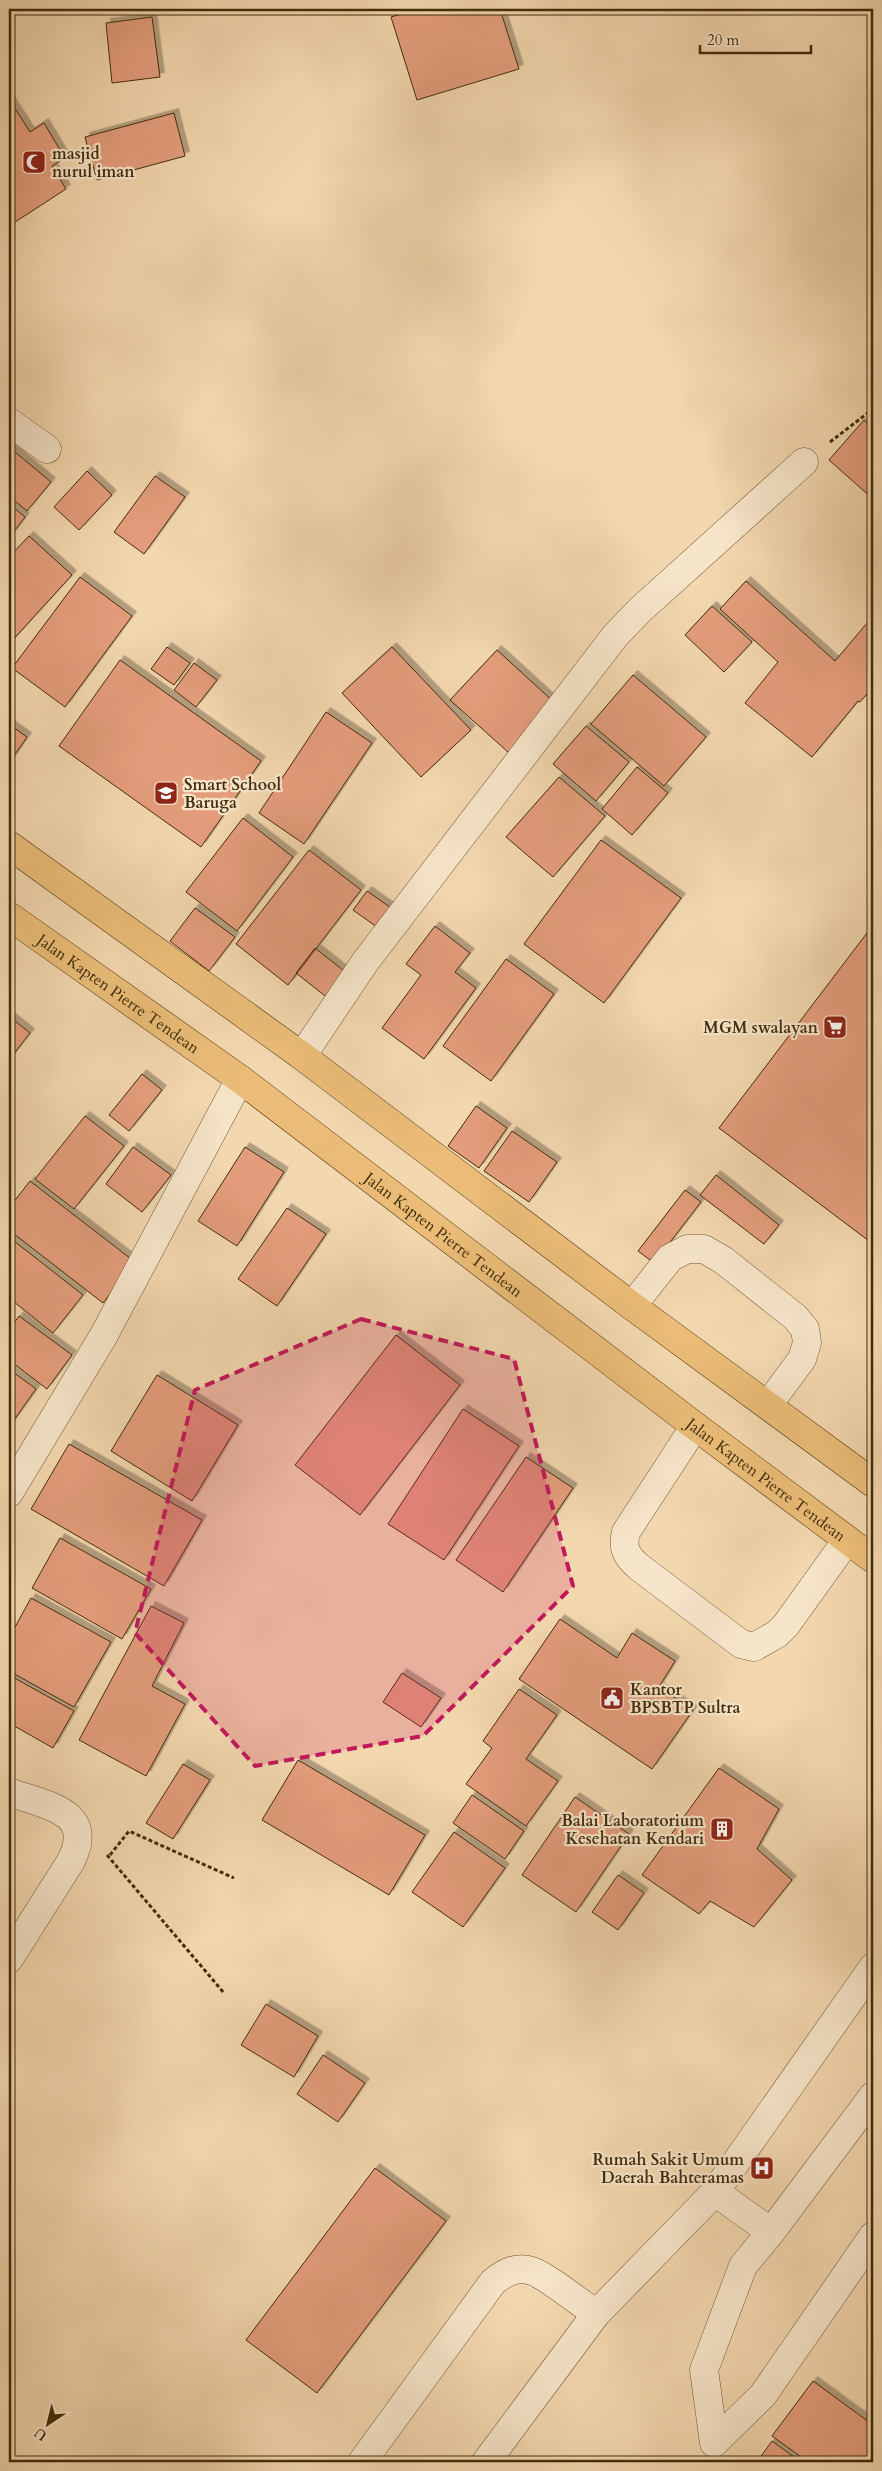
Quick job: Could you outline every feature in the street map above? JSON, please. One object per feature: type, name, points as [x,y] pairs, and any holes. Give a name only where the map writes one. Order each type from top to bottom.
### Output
[{"type":"highway","points":[[9,846],[302,1056],[632,1306],[873,1483]]},
{"type":"highway","name":"Jalan Kapten Pierre Tendean","points":[[9,916],[240,1079],[694,1426],[873,1559]]},
{"type":"street","points":[[9,422],[47,449]]},
{"type":"street","points":[[302,1056],[365,962],[615,636],[640,610],[804,462]]},
{"type":"street","points":[[9,1493],[104,1335],[240,1079]]},
{"type":"street","points":[[632,1306],[670,1258],[687,1249],[704,1249],[723,1260],[795,1317],[805,1329],[808,1343],[802,1359],[768,1405]]},
{"type":"street","points":[[694,1426],[626,1532],[623,1544],[627,1556],[639,1567],[741,1644],[754,1646],[777,1634],[786,1625],[847,1540]]},
{"type":"street","points":[[9,1792],[63,1812],[74,1820],[78,1831],[78,1847],[9,1959]]},
{"type":"street","points":[[486,2462],[596,2314],[715,2192],[873,1967]]},
{"type":"street","points":[[710,2453],[704,2370],[743,2266],[771,2232],[873,2096]]},
{"type":"street","points":[[715,2192],[771,2232]]},
{"type":"street","points":[[710,2453],[763,2395],[873,2236]]},
{"type":"street","points":[[362,2462],[493,2282],[503,2274],[515,2269],[532,2271],[596,2314]]},
{"type":"path","points":[[804,462],[873,409]]},
{"type":"path","points":[[110,1855],[129,1831],[234,1878]]},
{"type":"path","points":[[78,1847],[110,1855],[224,1993]]},
{"type":"highlighted area","points":[[361,1319],[514,1359],[573,1586],[423,1736],[255,1766],[135,1633],[195,1390]]},
{"type":"building","points":[[418,9],[500,9],[519,69],[417,100],[391,17]]},
{"type":"building","points":[[152,17],[160,77],[112,83],[106,23]]},
{"type":"building","name":"masjid nurul iman","points":[[9,99],[30,132],[44,123],[65,158],[52,166],[66,189],[9,226]]},
{"type":"building","points":[[174,113],[185,156],[97,180],[85,137]]},
{"type":"building","points":[[864,420],[873,429],[873,499],[829,460]]},
{"type":"building","points":[[9,447],[51,482],[27,511],[9,496]]},
{"type":"building","points":[[87,471],[112,495],[79,530],[54,507]]},
{"type":"building","points":[[155,476],[185,497],[144,554],[114,532]]},
{"type":"building","points":[[9,504],[25,517],[9,538]]},
{"type":"building","points":[[29,536],[72,575],[10,643],[9,557]]},
{"type":"building","points":[[80,577],[132,616],[65,707],[12,668]]},
{"type":"building","points":[[746,581],[835,661],[873,616],[873,687],[860,702],[858,701],[812,757],[745,703],[778,662],[720,609]]},
{"type":"building","points":[[712,606],[752,642],[724,672],[685,635]]},
{"type":"building","points":[[167,647],[190,663],[174,685],[151,669]]},
{"type":"building","points":[[392,647],[471,730],[421,777],[342,693]]},
{"type":"building","points":[[497,650],[555,703],[509,753],[450,700]]},
{"type":"building","points":[[120,660],[261,761],[201,847],[59,746]]},
{"type":"building","points":[[194,663],[217,680],[196,707],[174,690]]},
{"type":"building","points":[[633,675],[706,737],[664,786],[591,724]]},
{"type":"building","points":[[326,712],[372,743],[304,844],[259,813]]},
{"type":"building","points":[[9,724],[27,737],[9,763]]},
{"type":"building","points":[[586,726],[629,762],[596,801],[553,764]]},
{"type":"building","points":[[637,767],[668,793],[632,835],[602,809]]},
{"type":"building","points":[[559,777],[605,816],[553,877],[506,837]]},
{"type":"building","points":[[243,818],[293,857],[237,931],[186,892]]},
{"type":"building","points":[[601,840],[681,898],[604,1003],[524,944]]},
{"type":"building","points":[[309,850],[361,890],[288,985],[236,944]]},
{"type":"building","points":[[367,891],[397,912],[384,932],[353,910]]},
{"type":"building","points":[[195,908],[235,937],[209,971],[170,941]]},
{"type":"building","name":"MGM swalayan","points":[[873,925],[873,1244],[719,1128]]},
{"type":"building","points":[[435,926],[470,953],[455,972],[476,988],[424,1059],[382,1028],[421,975],[406,964]]},
{"type":"building","points":[[315,948],[348,974],[329,999],[296,973]]},
{"type":"building","points":[[506,959],[554,994],[491,1081],[443,1046]]},
{"type":"building","points":[[9,1016],[30,1033],[9,1060]]},
{"type":"building","points":[[142,1074],[162,1090],[129,1131],[109,1115]]},
{"type":"building","points":[[476,1106],[507,1128],[479,1168],[448,1146]]},
{"type":"building","points":[[85,1116],[124,1146],[74,1209],[35,1179]]},
{"type":"building","points":[[512,1131],[557,1162],[529,1202],[484,1171]]},
{"type":"building","points":[[133,1147],[171,1175],[142,1212],[106,1184]]},
{"type":"building","points":[[245,1147],[284,1172],[237,1246],[198,1221]]},
{"type":"building","points":[[716,1175],[779,1225],[764,1244],[700,1195]]},
{"type":"building","points":[[30,1181],[135,1262],[103,1303],[9,1230],[9,1208]]},
{"type":"building","points":[[685,1190],[701,1202],[654,1263],[638,1251]]},
{"type":"building","points":[[287,1208],[326,1234],[277,1306],[238,1279]]},
{"type":"building","points":[[9,1237],[83,1295],[53,1333],[9,1298]]},
{"type":"building","points":[[19,1316],[72,1355],[47,1389],[9,1360],[9,1330]]},
{"type":"building","points":[[396,1335],[460,1385],[360,1515],[295,1465]]},
{"type":"building","points":[[9,1369],[36,1389],[9,1427]]},
{"type":"building","points":[[157,1375],[238,1425],[192,1501],[111,1451]]},
{"type":"building","points":[[463,1409],[519,1446],[444,1560],[388,1524]]},
{"type":"building","points":[[69,1444],[202,1520],[164,1586],[31,1509]]},
{"type":"building","points":[[526,1457],[573,1488],[503,1592],[456,1560]]},
{"type":"building","points":[[60,1538],[151,1589],[122,1639],[32,1588]]},
{"type":"building","points":[[31,1598],[111,1642],[74,1707],[9,1671],[9,1638]]},
{"type":"building","points":[[151,1606],[184,1623],[152,1686],[185,1704],[146,1776],[79,1740]]},
{"type":"building","name":"Kantor BPSBTP Sultra","points":[[560,1619],[617,1658],[632,1633],[675,1661],[659,1687],[693,1710],[652,1769],[519,1679]]},
{"type":"building","points":[[402,1673],[441,1698],[421,1727],[383,1702]]},
{"type":"building","points":[[9,1675],[74,1711],[53,1748],[9,1723]]},
{"type":"building","points":[[519,1689],[557,1715],[526,1759],[558,1781],[526,1826],[466,1784],[492,1748],[483,1741]]},
{"type":"building","points":[[298,1760],[425,1835],[389,1895],[262,1820]]},
{"type":"building","points":[[183,1764],[210,1780],[173,1839],[146,1823]]},
{"type":"building","name":"Balai Laboratorium Kesehatan Kendari","points":[[719,1768],[779,1809],[757,1849],[792,1880],[754,1927],[710,1901],[699,1914],[642,1875]]},
{"type":"building","points":[[472,1795],[524,1831],[505,1859],[453,1823]]},
{"type":"building","points":[[575,1797],[629,1834],[576,1912],[522,1875]]},
{"type":"building","points":[[454,1832],[505,1868],[463,1927],[412,1892]]},
{"type":"building","points":[[618,1875],[644,1893],[618,1930],[592,1912]]},
{"type":"building","points":[[266,2004],[318,2036],[294,2077],[241,2045]]},
{"type":"building","points":[[323,2055],[365,2083],[338,2122],[297,2094]]},
{"type":"building","points":[[375,2168],[446,2221],[317,2393],[246,2340]]},
{"type":"building","points":[[813,2381],[873,2425],[873,2462],[808,2462],[772,2436]]},
{"type":"building","points":[[772,2441],[801,2462],[757,2462]]},
{"type":"place","name":"masjid nurul iman","points":[[34,162]]},
{"type":"place","name":"Smart School Baruga","points":[[166,793]]},
{"type":"place","name":"MGM swalayan","points":[[835,1027]]},
{"type":"place","name":"Kantor BPSBTP Sultra","points":[[612,1698]]},
{"type":"place","name":"Balai Laboratorium Kesehatan Kendari","points":[[722,1829]]},
{"type":"place","name":"Rumah Sakit Umum Daerah Bahteramas","points":[[762,2168]]}]
